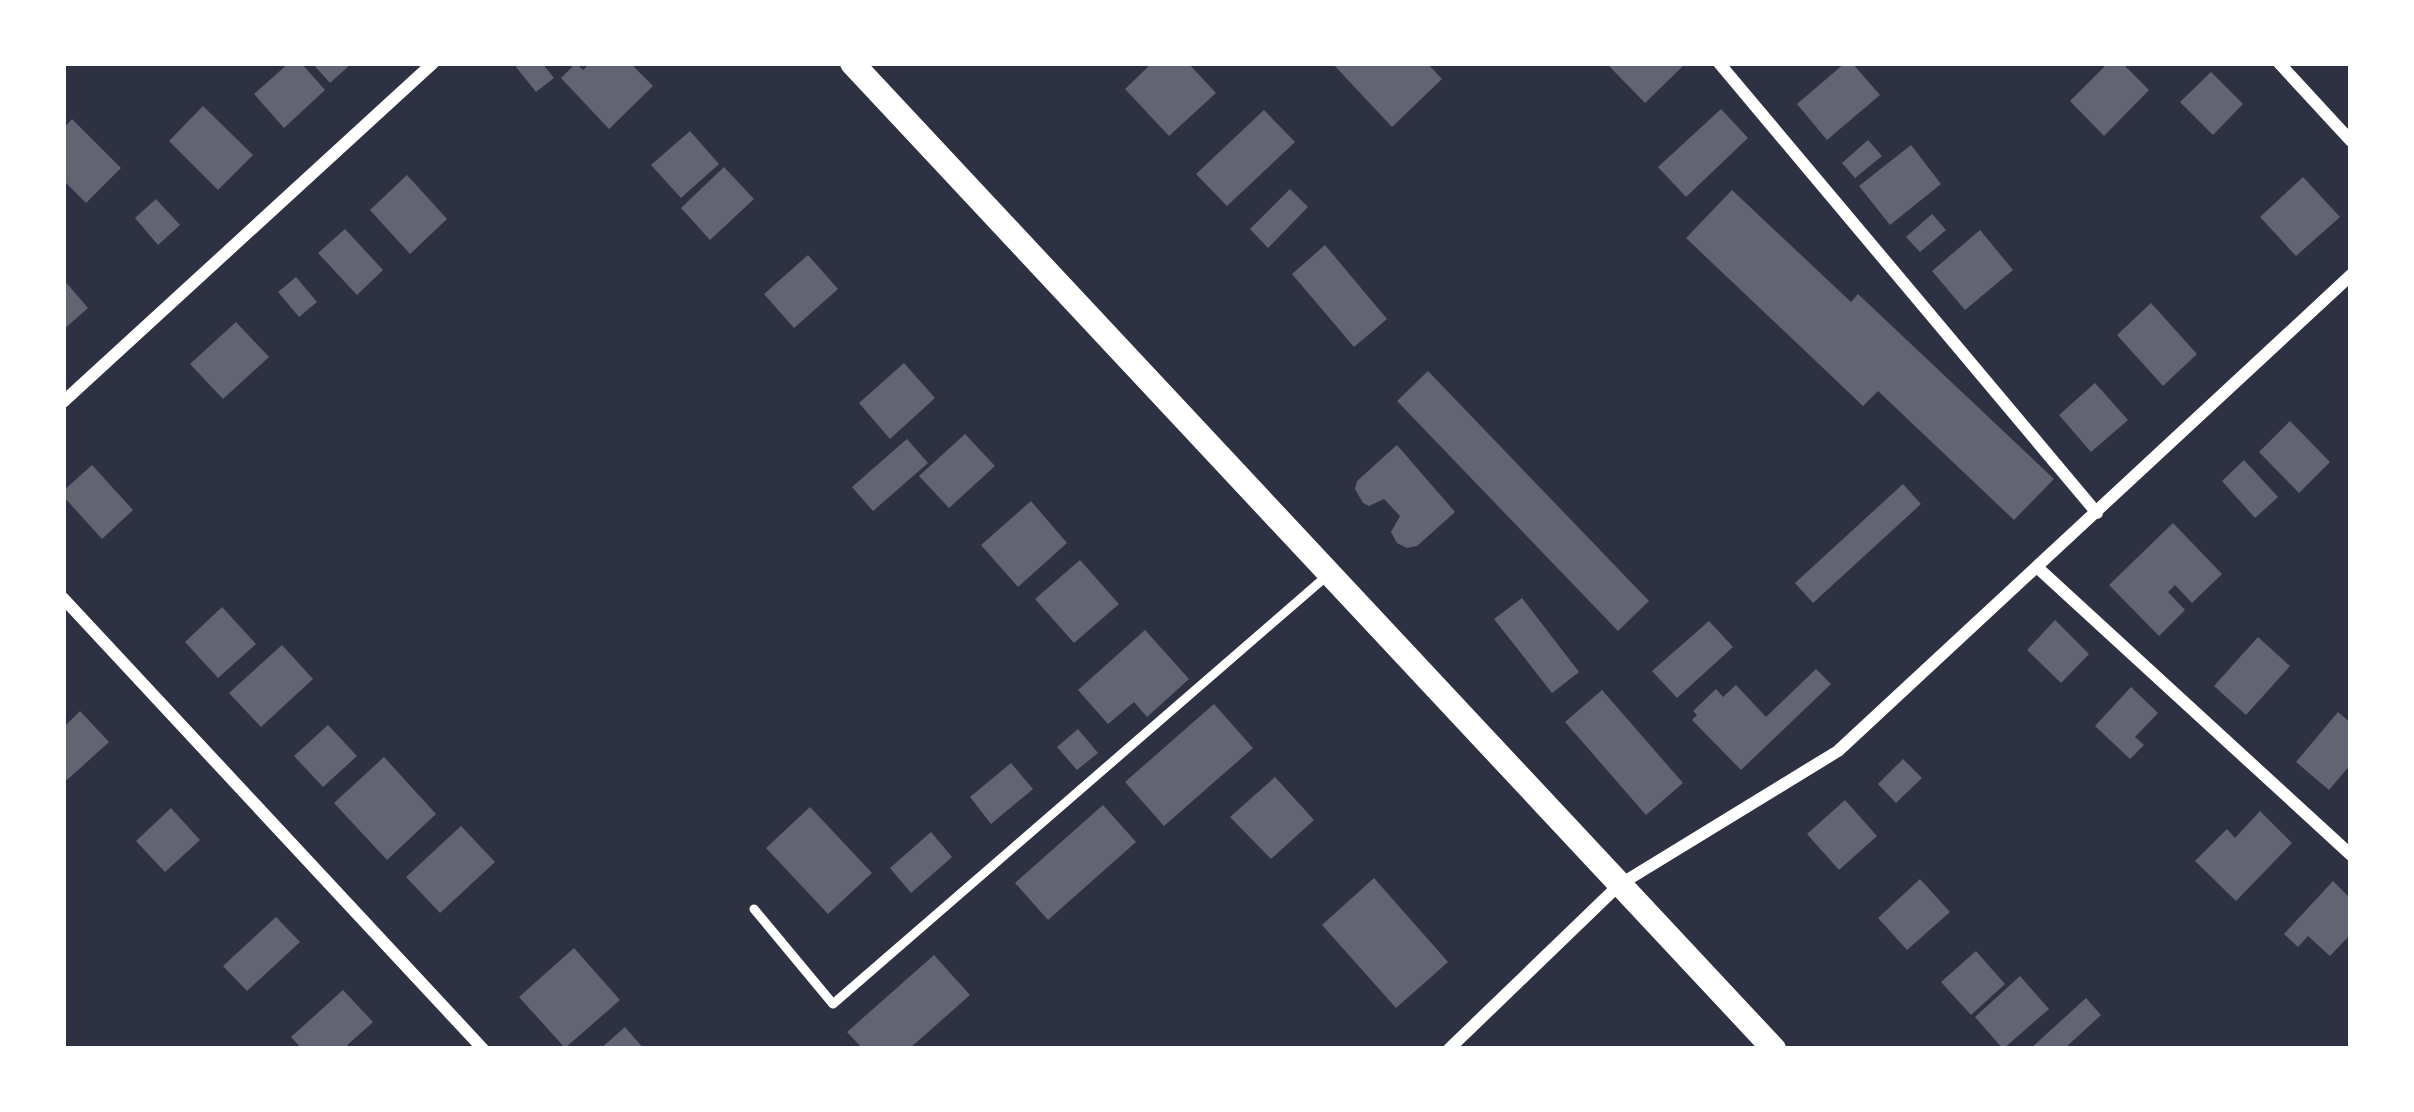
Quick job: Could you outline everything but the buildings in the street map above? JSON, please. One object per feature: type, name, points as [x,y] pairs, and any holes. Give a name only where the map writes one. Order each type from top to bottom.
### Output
[{"type":"main road","points":[[852,63],[1774,1049]]},
{"type":"street","points":[[63,402],[433,63]]},
{"type":"street","points":[[1719,63],[2097,513]]},
{"type":"street","points":[[2278,63],[2351,141]]},
{"type":"street","points":[[1449,1049],[1619,885],[1838,752],[2351,275]]},
{"type":"street","points":[[2038,568],[2351,855]]},
{"type":"street","points":[[63,598],[483,1049]]},
{"type":"lane","points":[[754,909],[833,1004],[1331,573]]}]
